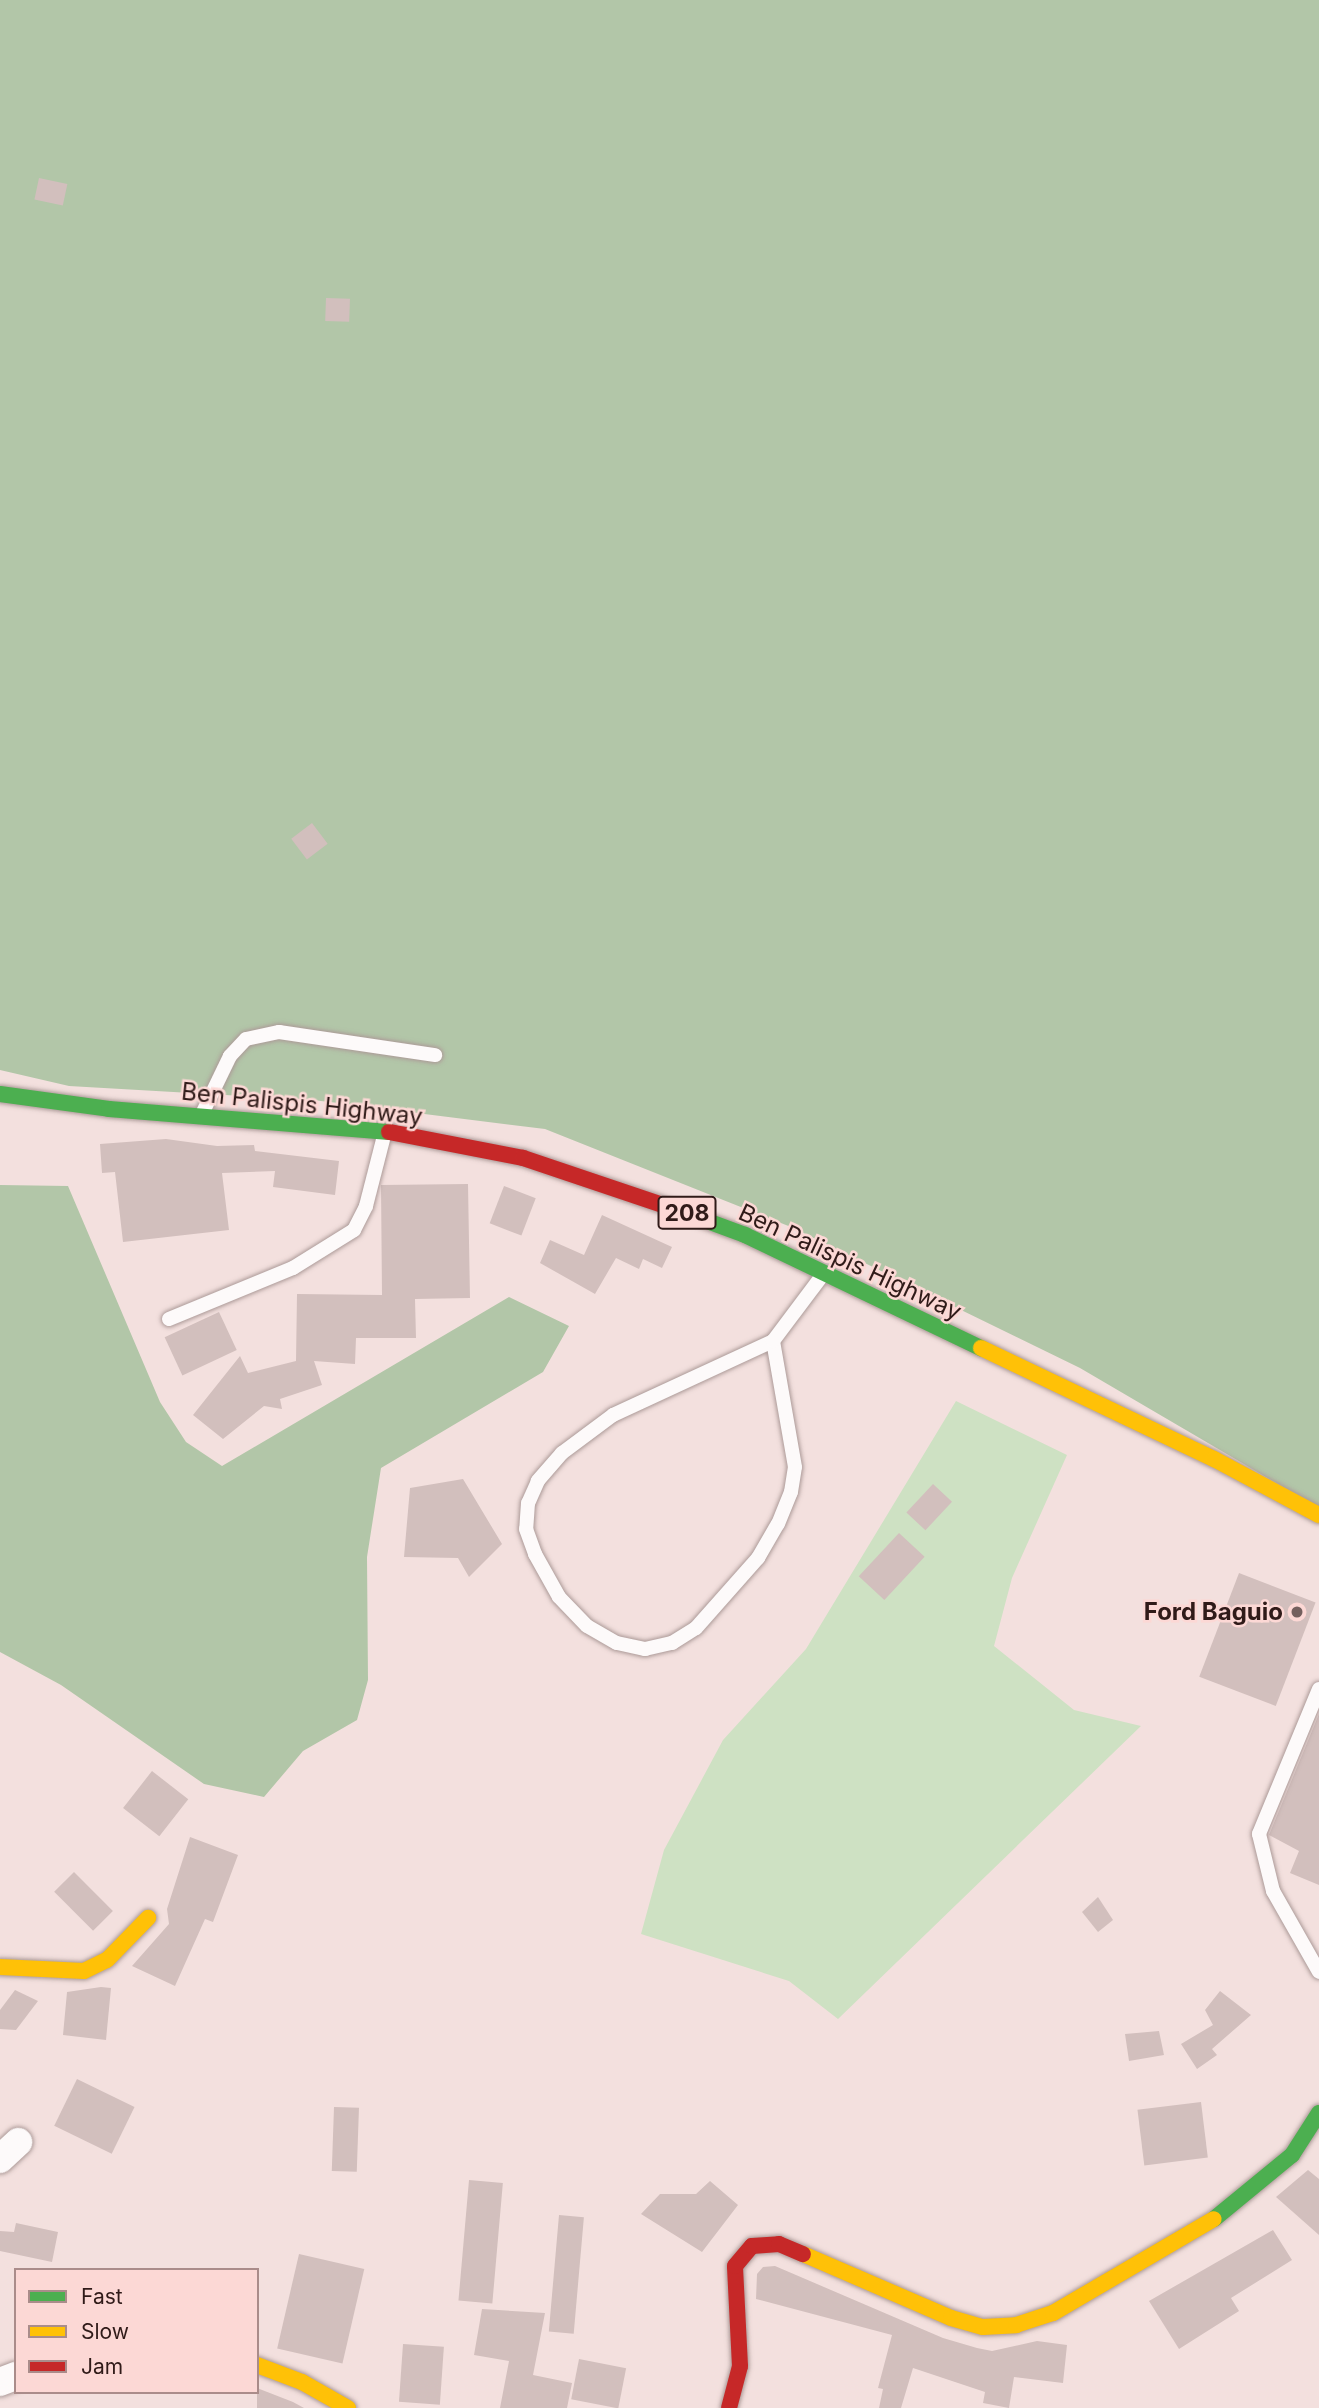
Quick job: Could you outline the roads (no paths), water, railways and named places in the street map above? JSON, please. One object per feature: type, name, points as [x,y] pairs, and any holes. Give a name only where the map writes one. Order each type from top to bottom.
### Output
[{"type":"main road","name":"Ben Palispis Highway","points":[[0,1094],[201,1116],[386,1131],[523,1158],[594,1178],[745,1236],[1214,1459],[1319,1515]]},
{"type":"main road","points":[[0,1967],[84,1971],[107,1960],[148,1918]]},
{"type":"main road","points":[[729,2408],[740,2366],[733,2282],[735,2266],[752,2246],[779,2244],[962,2321],[983,2327],[1016,2325],[1053,2313],[1208,2224],[1292,2155],[1319,2113]]},
{"type":"main road","points":[[259,2366],[302,2382],[348,2408]]},
{"type":"lane","points":[[201,1116],[230,1056],[246,1039],[279,1032],[435,1055]]},
{"type":"lane","points":[[169,1319],[293,1268],[354,1230],[366,1206],[386,1131]]},
{"type":"lane","points":[[773,1341],[795,1467],[791,1492],[778,1524],[758,1558],[696,1628],[671,1643],[645,1649],[617,1643],[587,1626],[559,1597],[535,1553],[526,1529],[527,1503],[538,1481],[562,1453],[613,1415],[773,1341],[824,1273]]},
{"type":"lane","points":[[1319,1689],[1259,1834],[1273,1891],[1319,1972]]},
{"type":"place","name":"Ford Baguio","points":[[1297,1612]]}]
